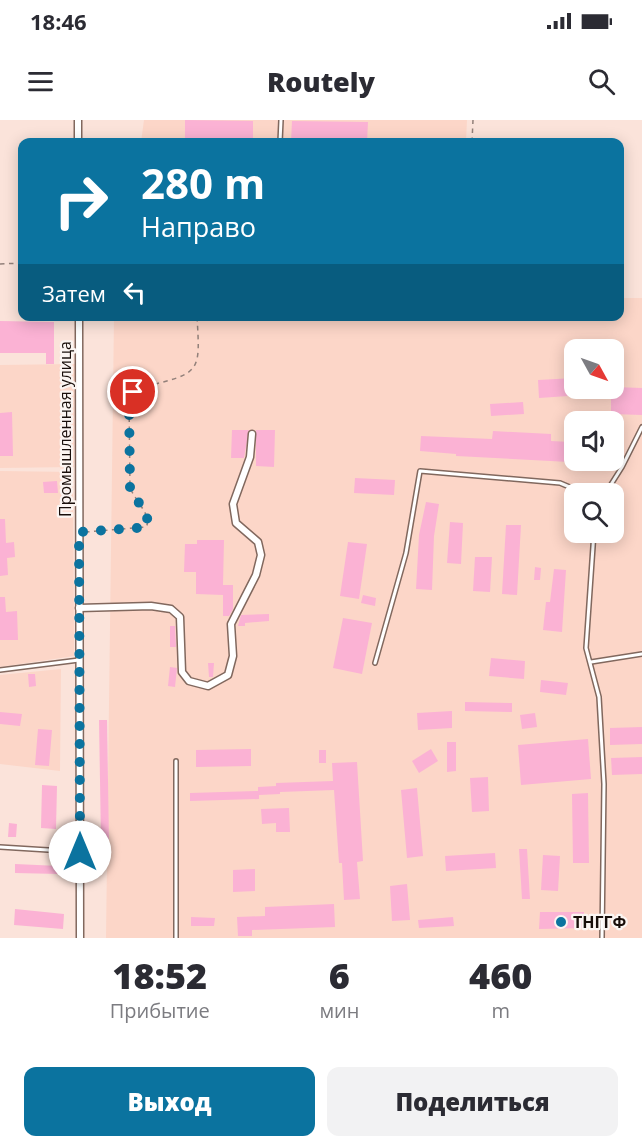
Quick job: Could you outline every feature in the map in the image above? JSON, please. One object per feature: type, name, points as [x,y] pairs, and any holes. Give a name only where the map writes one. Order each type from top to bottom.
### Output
[{"type":"street","points":[[78,120],[78,138]]},
{"type":"street","name":"Промышленная улица","points":[[79,321],[80,938]]},
{"type":"street","points":[[79,608],[151,606],[171,609],[180,617],[182,672],[189,681],[208,686],[228,675],[232,656],[231,624],[256,575],[261,555],[258,542],[236,523],[233,511],[233,504],[250,457],[252,434]]},
{"type":"lane","points":[[280,138],[281,120]]},
{"type":"lane","points":[[612,483],[642,427]]},
{"type":"lane","points":[[375,663],[406,553],[420,471],[564,485]]},
{"type":"lane","points":[[593,543],[586,648],[599,697],[604,784],[602,938]]},
{"type":"lane","points":[[591,662],[642,654]]},
{"type":"lane","points":[[0,670],[79,660]]},
{"type":"lane","points":[[176,761],[176,938]]},
{"type":"lane","points":[[0,847],[80,852]]},
{"type":"path","points":[[472,138],[473,120]]},
{"type":"path","points":[[0,264],[18,263]]},
{"type":"path","points":[[79,532],[146,527],[149,522],[148,516],[133,497],[130,487],[129,398],[139,388],[179,379],[193,369],[199,350],[197,321]]},
{"type":"shaded area","points":[[144,120],[467,120],[466,138],[142,138]]},
{"type":"shaded area","points":[[624,298],[642,298],[642,938],[106,938],[114,321],[624,321]]},
{"type":"shaded area","points":[[75,364],[74,467],[0,468],[0,365]]},
{"type":"shaded area","points":[[0,471],[73,472],[74,656],[0,667]]},
{"type":"shaded area","points":[[61,669],[60,771],[0,764],[0,675]]},
{"type":"building","points":[[185,120],[253,121],[253,138],[185,138]]},
{"type":"building","points":[[292,121],[368,122],[367,138],[291,138]]},
{"type":"building","points":[[0,321],[54,322],[54,364],[46,364],[46,353],[0,353]]},
{"type":"building","points":[[564,379],[564,396],[539,398],[538,380]]},
{"type":"building","points":[[624,387],[642,388],[642,415],[611,411],[611,399],[624,399]]},
{"type":"building","points":[[523,402],[524,414],[491,416],[490,404]]},
{"type":"building","points":[[12,412],[13,456],[0,456],[0,413]]},
{"type":"building","points":[[232,430],[249,430],[244,458],[231,458]]},
{"type":"building","points":[[256,430],[275,430],[274,467],[256,466]]},
{"type":"building","points":[[493,431],[551,434],[551,441],[564,442],[564,462],[456,456],[456,454],[420,451],[421,436],[492,439]]},
{"type":"building","points":[[355,478],[395,480],[394,495],[354,493]]},
{"type":"building","points":[[57,481],[58,493],[44,493],[43,482]]},
{"type":"building","points":[[426,502],[439,504],[434,536],[432,590],[416,589],[419,535]]},
{"type":"building","points":[[0,519],[5,519],[6,543],[14,542],[15,557],[7,558],[8,575],[0,576]]},
{"type":"building","points":[[450,522],[463,523],[461,564],[447,563]]},
{"type":"building","points":[[506,525],[521,525],[517,595],[502,594]]},
{"type":"building","points":[[197,540],[224,540],[223,585],[233,585],[233,609],[229,616],[223,616],[223,595],[196,594],[196,572],[184,572],[185,544],[197,544]]},
{"type":"building","points":[[348,542],[367,544],[359,599],[340,596]]},
{"type":"building","points":[[475,557],[492,557],[490,592],[473,591]]},
{"type":"building","points":[[535,567],[541,568],[540,580],[534,580]]},
{"type":"building","points":[[554,569],[566,570],[562,632],[543,630],[546,602],[550,602]]},
{"type":"building","points":[[363,595],[376,598],[375,606],[361,603]]},
{"type":"building","points":[[0,597],[5,597],[6,612],[17,611],[18,640],[0,640]]},
{"type":"building","points":[[269,614],[269,621],[245,623],[245,626],[238,626],[241,615]]},
{"type":"building","points":[[343,618],[372,623],[362,674],[333,668]]},
{"type":"building","points":[[170,626],[175,626],[176,647],[170,647]]},
{"type":"building","points":[[491,658],[525,661],[524,679],[489,676]]},
{"type":"building","points":[[208,663],[214,663],[213,677],[209,677]]},
{"type":"building","points":[[170,667],[177,668],[175,687],[168,686]]},
{"type":"building","points":[[28,674],[35,674],[36,686],[29,687]]},
{"type":"building","points":[[541,680],[568,683],[566,695],[540,692]]},
{"type":"building","points":[[465,702],[512,703],[512,712],[465,711]]},
{"type":"building","points":[[452,711],[452,728],[418,730],[417,713]]},
{"type":"building","points":[[0,712],[22,714],[20,726],[0,724]]},
{"type":"building","points":[[535,713],[537,727],[522,729],[520,715]]},
{"type":"building","points":[[99,720],[107,720],[109,841],[101,841]]},
{"type":"building","points":[[642,727],[642,744],[610,745],[610,728]]},
{"type":"building","points":[[38,729],[52,730],[49,766],[35,765]]},
{"type":"building","points":[[588,739],[591,779],[521,785],[518,745]]},
{"type":"building","points":[[447,742],[456,742],[456,771],[447,772]]},
{"type":"building","points":[[251,749],[251,766],[196,767],[196,750]]},
{"type":"building","points":[[431,749],[438,761],[419,773],[412,761]]},
{"type":"building","points":[[319,750],[326,750],[326,763],[319,763]]},
{"type":"building","points":[[642,757],[642,774],[612,775],[611,758]]},
{"type":"building","points":[[357,762],[363,861],[357,862],[360,899],[344,900],[334,790],[280,792],[280,794],[259,795],[259,799],[190,801],[190,793],[258,791],[258,787],[276,786],[276,783],[333,781],[332,763]]},
{"type":"building","points":[[488,777],[489,811],[472,812],[470,778]]},
{"type":"building","points":[[42,785],[57,786],[56,829],[41,828]]},
{"type":"building","points":[[417,788],[423,856],[407,858],[401,790]]},
{"type":"building","points":[[588,793],[589,863],[573,863],[572,794]]},
{"type":"building","points":[[289,808],[290,832],[276,832],[276,823],[262,824],[261,809]]},
{"type":"building","points":[[9,823],[17,824],[16,837],[8,837]]},
{"type":"building","points":[[519,849],[527,849],[530,899],[522,899]]},
{"type":"building","points":[[495,853],[496,868],[446,871],[445,856]]},
{"type":"building","points":[[543,855],[560,856],[558,891],[541,890]]},
{"type":"building","points":[[15,864],[59,866],[59,874],[15,873]]},
{"type":"building","points":[[255,869],[255,891],[233,892],[233,870]]},
{"type":"building","points":[[407,884],[410,920],[392,921],[390,886]]},
{"type":"building","points":[[334,904],[335,927],[252,930],[252,936],[238,936],[237,917],[265,916],[265,907]]},
{"type":"building","points":[[15,909],[64,914],[63,929],[14,925]]},
{"type":"building","points":[[540,912],[584,912],[584,928],[539,929]]},
{"type":"building","points":[[191,917],[215,918],[214,926],[191,926]]},
{"type":"building","points":[[453,917],[454,926],[419,928],[418,920]]},
{"type":"place","name":"ТНГГФ","points":[[561,922]]},
{"type":"route","points":[[80,852],[79,532],[146,527],[149,522],[148,516],[133,497],[130,487],[129,398],[133,392]]}]
